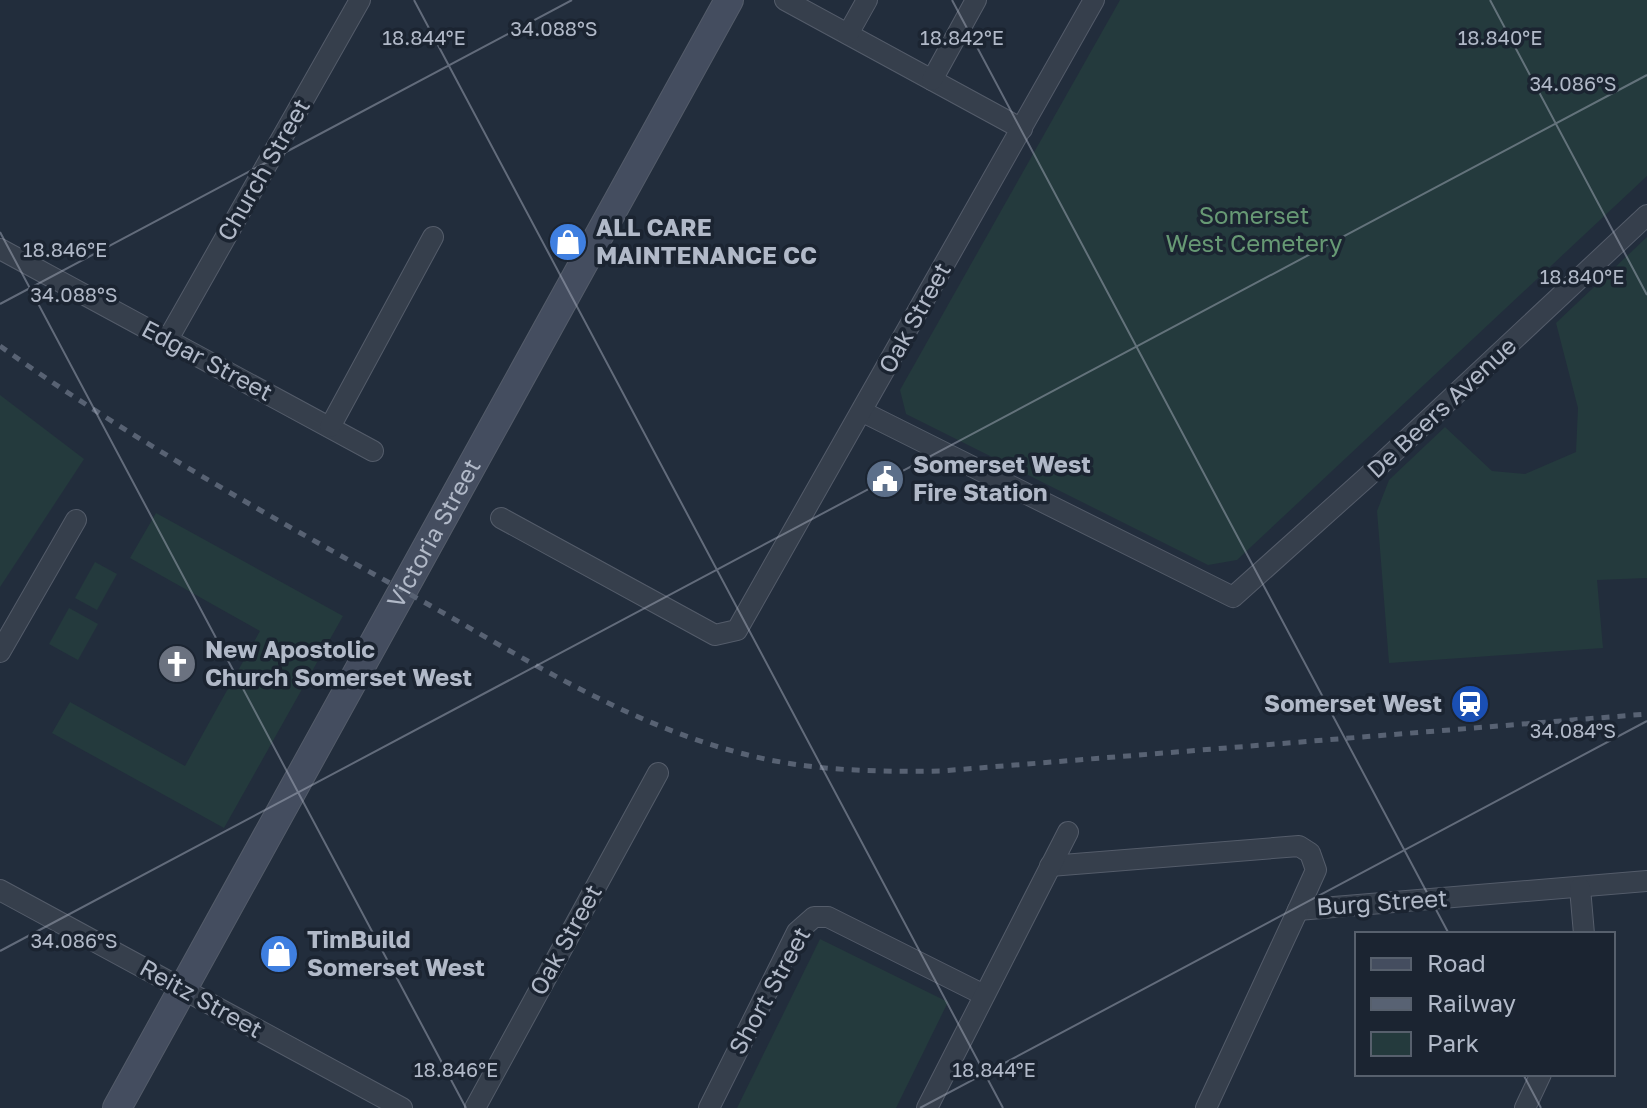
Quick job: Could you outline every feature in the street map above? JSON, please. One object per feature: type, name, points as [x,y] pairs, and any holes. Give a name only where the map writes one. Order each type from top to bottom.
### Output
[{"type":"main road","name":"Victoria Street","points":[[117,1108],[729,0]]},
{"type":"street","name":"Church Street","points":[[168,339],[360,0]]},
{"type":"street","points":[[785,0],[1022,129]]},
{"type":"street","points":[[848,34],[867,0]]},
{"type":"street","points":[[932,80],[976,0]]},
{"type":"street","name":"Oak Street","points":[[501,518],[715,635],[733,633],[743,625],[1094,0]]},
{"type":"street","name":"De Beers Avenue","points":[[863,412],[1233,597],[1379,467],[1647,215]]},
{"type":"street","points":[[330,427],[433,237]]},
{"type":"street","name":"Edgar Street","points":[[0,249],[373,451]]},
{"type":"street","points":[[0,652],[76,520]]},
{"type":"street","name":"Oak Street","points":[[475,1108],[658,773]]},
{"type":"street","points":[[927,1108],[1068,832]]},
{"type":"street","name":"Burg Street","points":[[1050,866],[1299,846],[1310,853],[1316,870],[1298,910],[1647,881]]},
{"type":"street","points":[[1580,888],[1584,932]]},
{"type":"street","name":"Reitz Street","points":[[0,890],[402,1108]]},
{"type":"street","points":[[1206,1108],[1298,910]]},
{"type":"street","name":"Short Street","points":[[709,1108],[790,944],[802,925],[814,917],[828,917],[984,995]]},
{"type":"street","points":[[1525,1108],[1540,1076]]},
{"type":"green space","name":"Somerset West Cemetery","points":[[1120,0],[1647,0],[1647,176],[1237,560],[1208,565],[906,414],[900,390]]},
{"type":"green space","points":[[1647,237],[1647,578],[1597,580],[1603,648],[1389,663],[1377,511],[1389,480],[1445,427],[1492,471],[1525,474],[1576,452],[1578,408],[1556,323]]},
{"type":"green space","points":[[0,395],[84,459],[0,587]]},
{"type":"green space","points":[[156,513],[343,616],[224,828],[52,733],[70,702],[185,766],[260,631],[130,558]]},
{"type":"green space","points":[[95,562],[117,574],[97,610],[75,598]]},
{"type":"green space","points":[[69,608],[98,624],[78,660],[49,644]]},
{"type":"green space","points":[[820,939],[948,1002],[896,1108],[737,1108]]},
{"type":"railway","points":[[0,346],[104,416],[212,482],[546,671],[624,711],[706,743],[748,755],[844,769],[941,771],[1647,714]]},
{"type":"place","name":"ALL CARE MAINTENANCE CC","points":[[568,242]]},
{"type":"place","name":"Somerset West Fire Station","points":[[885,479]]},
{"type":"place","name":"New Apostolic Church Somerset West","points":[[177,664]]},
{"type":"place","name":"Somerset West","points":[[1470,704]]},
{"type":"place","name":"TimBuild Somerset West","points":[[279,954]]}]
